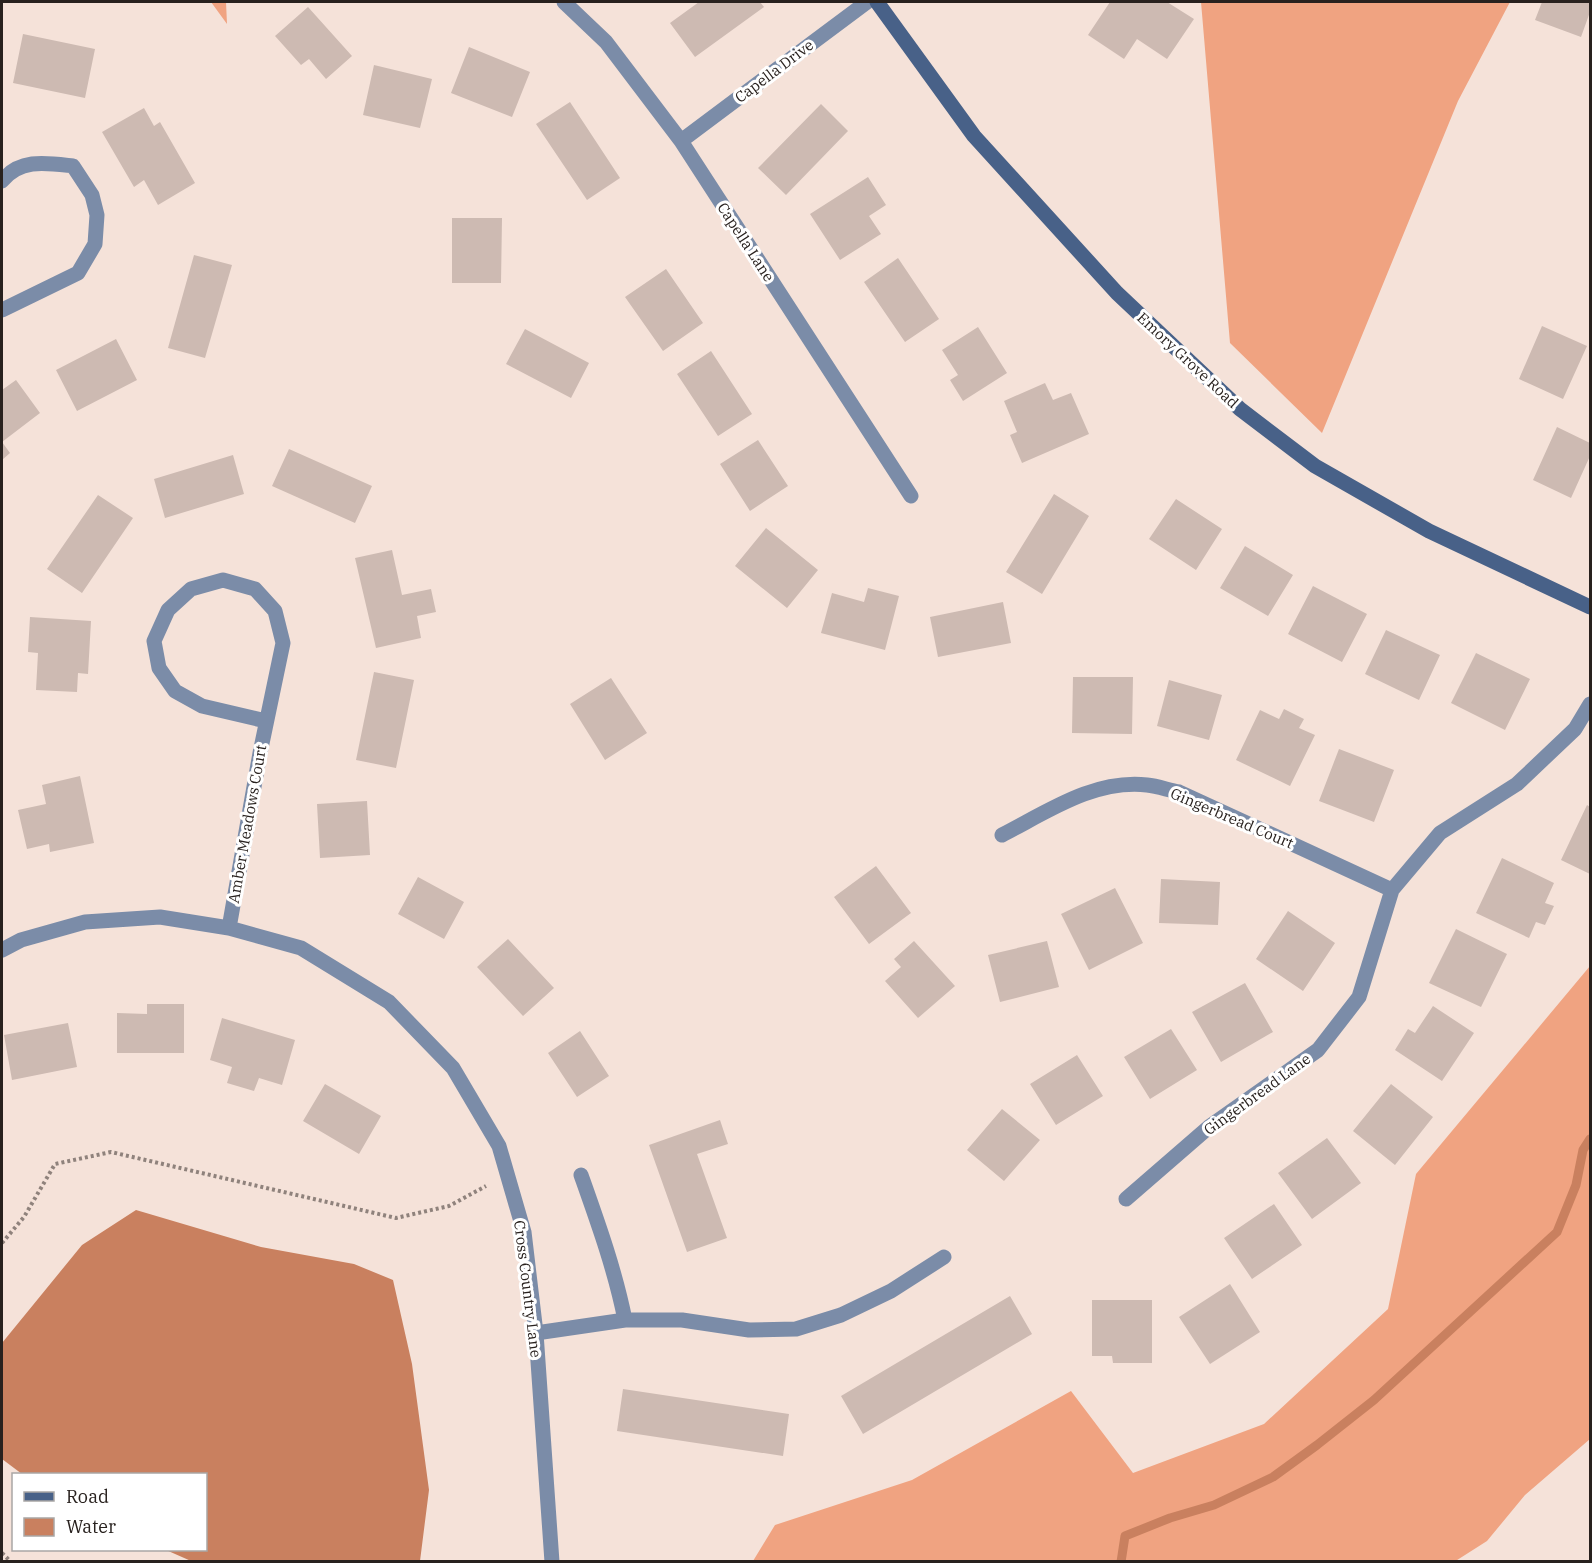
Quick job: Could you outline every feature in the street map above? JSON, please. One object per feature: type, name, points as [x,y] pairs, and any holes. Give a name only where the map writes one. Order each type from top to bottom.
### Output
[{"type":"street","name":"Capella Lane","points":[[564,2],[606,42],[681,141],[911,495]]},
{"type":"street","name":"Capella Drive","points":[[681,141],[867,2]]},
{"type":"street","name":"Emory Grove Road","points":[[877,2],[974,136],[1117,293],[1240,409],[1315,466],[1429,531],[1590,607]]},
{"type":"street","points":[[2,181],[8,173],[37,162],[73,166],[92,195],[97,215],[95,244],[78,273],[2,310]]},
{"type":"street","name":"Amber Meadows Court","points":[[229,928],[266,721],[283,643],[275,611],[255,589],[223,580],[191,589],[168,610],[154,641],[159,669],[175,691],[202,706],[266,721]]},
{"type":"street","name":"Gingerbread Lane","points":[[1126,1199],[1209,1127],[1318,1050],[1359,997],[1392,890],[1440,833],[1517,784],[1575,729],[1590,704]]},
{"type":"street","name":"Gingerbread Court","points":[[1002,835],[1085,793],[1117,785],[1146,785],[1179,792],[1392,890]]},
{"type":"street","name":"Cross Country Lane","points":[[2,950],[21,940],[84,922],[160,917],[229,928],[301,948],[390,1002],[453,1068],[499,1146],[524,1232],[536,1333],[552,1562]]},
{"type":"street","points":[[581,1175],[617,1282],[625,1320]]},
{"type":"street","points":[[536,1333],[625,1320],[682,1320],[749,1330],[796,1329],[841,1315],[891,1291],[944,1257]]},
{"type":"path","points":[[2,1243],[24,1217],[55,1164],[111,1152],[396,1218],[449,1206],[507,1175]]},
{"type":"path","points":[[2,1553],[11,1562]]},
{"type":"shaded area","points":[[211,2],[226,2],[227,24]]},
{"type":"shaded area","points":[[1201,2],[1510,2],[1458,101],[1322,433],[1230,343]]},
{"type":"shaded area","points":[[1590,966],[1590,1439],[1525,1495],[1487,1541],[1454,1562],[753,1561],[775,1525],[912,1480],[1071,1391],[1133,1473],[1264,1424],[1388,1309],[1416,1174]]},
{"type":"water","points":[[136,1210],[261,1247],[354,1264],[393,1280],[412,1364],[429,1490],[420,1561],[191,1561],[168,1551],[207,1551],[207,1473],[21,1473],[2,1459],[2,1343],[82,1245]]},
{"type":"building","points":[[699,2],[760,2],[764,7],[695,57],[670,23]]},
{"type":"building","points":[[1110,2],[1167,2],[1194,19],[1167,59],[1137,39],[1124,59],[1088,35]]},
{"type":"building","points":[[1542,2],[1590,2],[1590,12],[1581,37],[1535,20]]},
{"type":"building","points":[[308,7],[352,56],[326,79],[309,59],[301,65],[275,36]]},
{"type":"building","points":[[23,34],[95,49],[85,98],[13,83]]},
{"type":"building","points":[[469,47],[530,72],[512,117],[451,93]]},
{"type":"building","points":[[374,65],[432,79],[420,128],[363,115]]},
{"type":"building","points":[[570,102],[620,178],[587,200],[536,124]]},
{"type":"building","points":[[821,104],[848,131],[786,195],[758,168]]},
{"type":"building","points":[[144,108],[154,126],[160,122],[195,183],[158,205],[144,180],[134,187],[102,132]]},
{"type":"building","points":[[868,177],[886,205],[869,216],[881,234],[840,260],[810,214]]},
{"type":"building","points":[[452,218],[502,218],[501,283],[452,283]]},
{"type":"building","points":[[194,255],[232,265],[205,358],[168,348]]},
{"type":"building","points":[[898,258],[939,319],[905,342],[864,282]]},
{"type":"building","points":[[666,269],[703,323],[663,351],[625,297]]},
{"type":"building","points":[[1542,326],[1587,346],[1563,399],[1519,379]]},
{"type":"building","points":[[978,327],[1007,373],[963,401],[950,380],[958,375],[942,350]]},
{"type":"building","points":[[525,329],[589,363],[571,398],[506,364]]},
{"type":"building","points":[[116,339],[137,380],[77,411],[56,370]]},
{"type":"building","points":[[711,351],[752,414],[718,436],[677,374]]},
{"type":"building","points":[[16,380],[40,413],[2,442],[2,390]]},
{"type":"building","points":[[1045,383],[1053,400],[1071,393],[1089,434],[1022,463],[1010,435],[1017,432],[1004,401]]},
{"type":"building","points":[[1557,427],[1590,443],[1590,456],[1571,498],[1533,480]]},
{"type":"building","points":[[758,440],[788,486],[750,511],[720,464]]},
{"type":"building","points":[[2,442],[10,453],[2,460]]},
{"type":"building","points":[[289,449],[372,486],[355,523],[272,486]]},
{"type":"building","points":[[233,455],[244,494],[165,518],[154,479]]},
{"type":"building","points":[[1054,494],[1089,516],[1042,594],[1006,572]]},
{"type":"building","points":[[98,495],[133,518],[82,593],[47,569]]},
{"type":"building","points":[[1176,499],[1222,529],[1196,570],[1149,539]]},
{"type":"building","points":[[766,528],[818,570],[787,608],[735,566]]},
{"type":"building","points":[[1245,546],[1293,575],[1268,616],[1220,588]]},
{"type":"building","points":[[392,550],[402,595],[431,589],[436,612],[417,616],[421,638],[376,648],[355,558]]},
{"type":"building","points":[[1313,586],[1367,614],[1342,662],[1288,634]]},
{"type":"building","points":[[868,588],[899,596],[885,650],[821,633],[832,593],[864,602]]},
{"type":"building","points":[[1003,602],[1011,643],[938,657],[930,617]]},
{"type":"building","points":[[30,617],[91,621],[88,674],[78,673],[77,692],[36,690],[38,653],[28,652]]},
{"type":"building","points":[[1386,630],[1440,655],[1419,700],[1365,674]]},
{"type":"building","points":[[1476,653],[1530,679],[1505,730],[1451,703]]},
{"type":"building","points":[[374,672],[414,680],[396,768],[356,760]]},
{"type":"building","points":[[1073,677],[1133,677],[1132,734],[1072,733]]},
{"type":"building","points":[[611,678],[647,733],[605,760],[570,704]]},
{"type":"building","points":[[1169,680],[1222,695],[1209,740],[1157,726]]},
{"type":"building","points":[[1284,709],[1304,719],[1299,728],[1315,735],[1290,786],[1236,760],[1260,710],[1279,719]]},
{"type":"building","points":[[1339,749],[1394,770],[1374,822],[1319,801]]},
{"type":"building","points":[[80,776],[94,843],[50,852],[49,844],[27,849],[18,810],[46,804],[42,785]]},
{"type":"building","points":[[367,801],[370,855],[320,858],[317,804]]},
{"type":"building","points":[[1587,805],[1590,807],[1590,874],[1561,860]]},
{"type":"building","points":[[1502,858],[1554,883],[1545,903],[1554,906],[1545,925],[1536,922],[1529,938],[1476,913]]},
{"type":"building","points":[[876,866],[911,913],[869,944],[834,897]]},
{"type":"building","points":[[418,877],[464,902],[444,939],[398,914]]},
{"type":"building","points":[[1161,879],[1220,882],[1218,925],[1159,923]]},
{"type":"building","points":[[1115,888],[1143,943],[1089,970],[1061,914]]},
{"type":"building","points":[[1288,911],[1335,943],[1303,991],[1256,959]]},
{"type":"building","points":[[1456,929],[1507,954],[1481,1007],[1429,983]]},
{"type":"building","points":[[508,939],[554,988],[523,1016],[477,967]]},
{"type":"building","points":[[914,941],[955,986],[918,1018],[885,981],[901,967],[894,959]]},
{"type":"building","points":[[1047,941],[1059,987],[1000,1002],[988,955]]},
{"type":"building","points":[[1245,983],[1273,1032],[1221,1062],[1192,1012]]},
{"type":"building","points":[[147,1004],[184,1004],[184,1053],[117,1053],[117,1013],[147,1014]]},
{"type":"building","points":[[1433,1006],[1474,1033],[1442,1081],[1395,1050],[1408,1029],[1415,1033]]},
{"type":"building","points":[[222,1018],[295,1040],[282,1085],[259,1078],[254,1091],[227,1083],[232,1067],[210,1060]]},
{"type":"building","points":[[68,1023],[77,1067],[12,1080],[4,1035]]},
{"type":"building","points":[[1171,1029],[1197,1070],[1150,1099],[1124,1057]]},
{"type":"building","points":[[580,1031],[609,1076],[577,1097],[548,1053]]},
{"type":"building","points":[[1077,1055],[1103,1096],[1056,1125],[1030,1084]]},
{"type":"building","points":[[325,1084],[381,1116],[359,1154],[303,1121]]},
{"type":"building","points":[[1391,1084],[1433,1117],[1395,1165],[1353,1131]]},
{"type":"building","points":[[1002,1109],[1040,1140],[1004,1181],[967,1150]]},
{"type":"building","points":[[720,1120],[728,1144],[697,1154],[727,1238],[687,1252],[649,1145]]},
{"type":"building","points":[[1327,1138],[1361,1183],[1312,1219],[1278,1173]]},
{"type":"building","points":[[1274,1204],[1302,1245],[1252,1279],[1224,1238]]},
{"type":"building","points":[[1230,1284],[1260,1332],[1210,1364],[1179,1317]]},
{"type":"building","points":[[1010,1296],[1032,1334],[863,1434],[841,1396]]},
{"type":"building","points":[[1092,1300],[1152,1300],[1152,1363],[1113,1363],[1112,1356],[1092,1356]]},
{"type":"building","points":[[623,1389],[789,1414],[783,1456],[617,1431]]},
{"type":"waterway","points":[[1121,1562],[1125,1536],[1170,1518],[1214,1505],[1273,1477],[1374,1400],[1557,1232],[1576,1185],[1583,1150],[1590,1139]]}]
